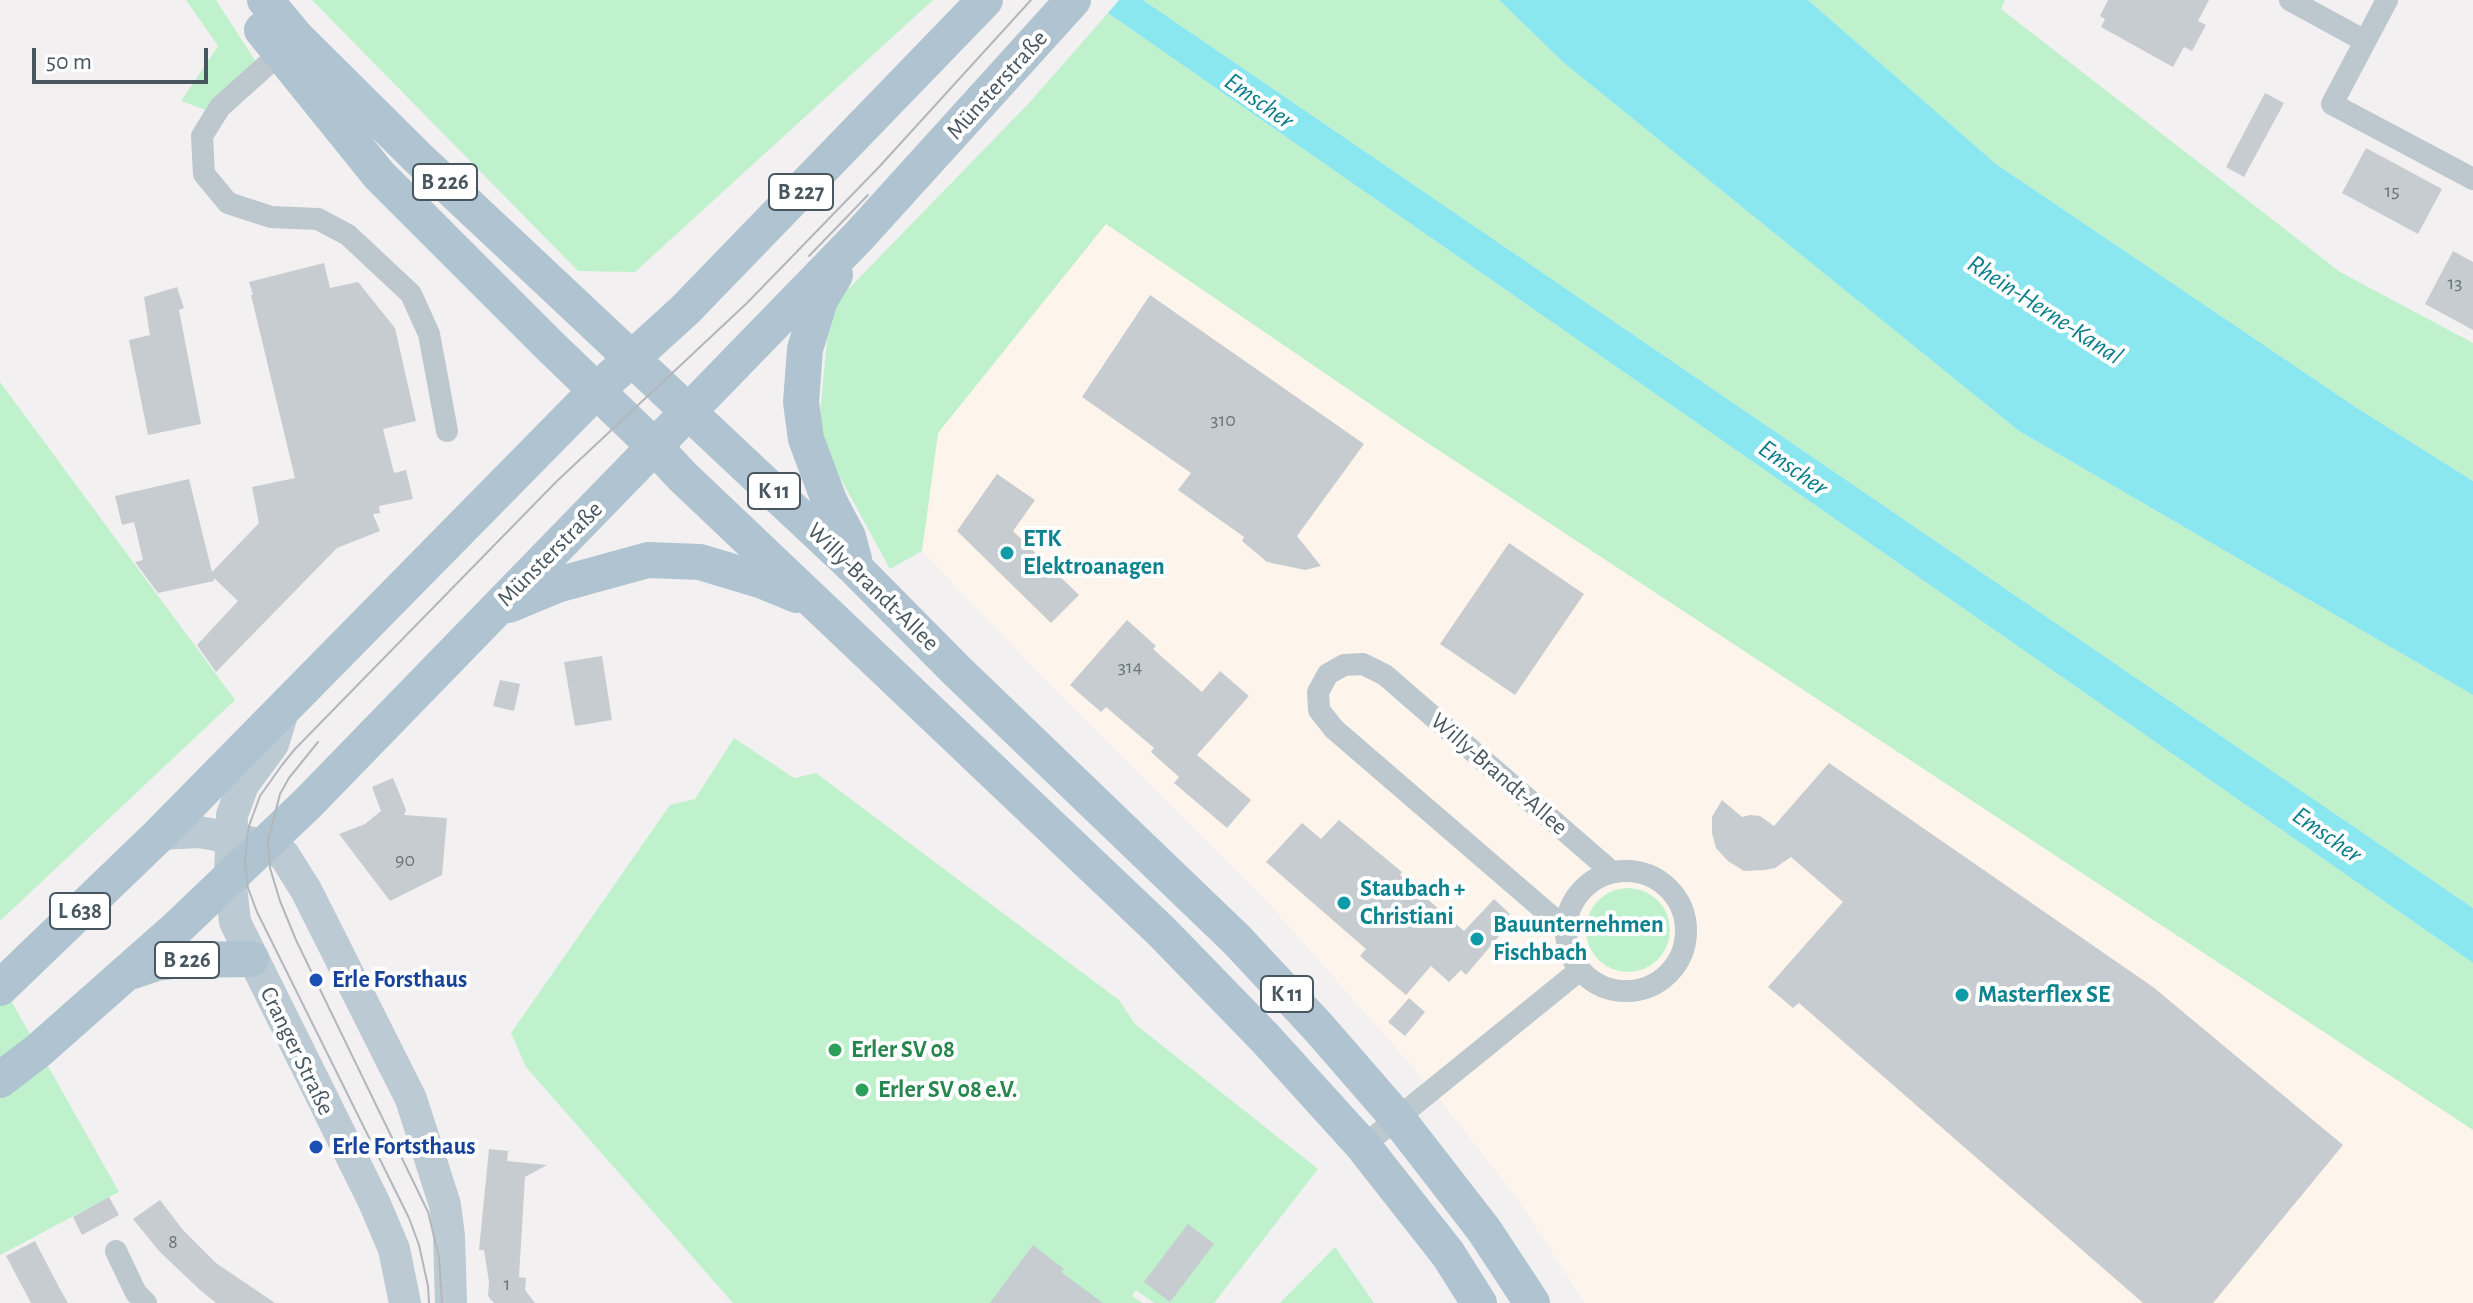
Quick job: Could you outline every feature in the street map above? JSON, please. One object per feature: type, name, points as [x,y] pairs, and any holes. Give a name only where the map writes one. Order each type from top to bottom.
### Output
[{"type":"main road","name":"Willy-Brandt-Allee","points":[[240,0],[417,157],[690,412],[1237,940],[1398,1119],[1484,1230],[1532,1303]]},
{"type":"main road","name":"Willy-Brandt-Allee","points":[[265,0],[289,46],[379,175],[682,476],[1161,931],[1265,1038],[1363,1146],[1448,1254],[1479,1303]]},
{"type":"main road","name":"B 227","points":[[631,358],[685,310],[985,0]]},
{"type":"main road","name":"Münsterstraße","points":[[0,1080],[39,1050],[230,878],[246,842],[308,803],[859,236],[1063,11]]},
{"type":"main road","points":[[858,571],[848,537],[830,503],[806,439],[801,402],[805,349],[820,300],[859,236]]},
{"type":"main road","points":[[246,842],[232,815],[243,785],[273,744],[284,708],[631,358]]},
{"type":"main road","points":[[493,612],[557,585],[648,560],[700,562],[763,581],[816,604]]},
{"type":"main road","name":"L 638","points":[[0,988],[160,834],[284,708]]},
{"type":"main road","points":[[306,890],[295,839],[308,803]]},
{"type":"main road","points":[[160,834],[199,832],[246,842],[284,855],[306,890],[411,1099],[421,1126],[445,1205],[451,1303]]},
{"type":"main road","name":"Cranger Straße","points":[[230,878],[235,922],[374,1202],[394,1249],[405,1303]]},
{"type":"main road","name":"B 226","points":[[125,974],[157,963],[182,960],[251,959]]},
{"type":"street","points":[[2290,0],[2365,41]]},
{"type":"street","points":[[2387,0],[2332,104],[2473,179]]},
{"type":"street","points":[[289,46],[220,107],[202,136],[204,174],[228,203],[271,217],[318,219],[348,235],[411,294],[429,334],[447,431]]},
{"type":"street","name":"Willy-Brandt-Allee","points":[[1566,929],[1334,729],[1319,710],[1318,692],[1328,674],[1344,665],[1363,664],[1385,675],[1612,872]]},
{"type":"street","points":[[1638,870],[1654,877],[1669,888],[1680,904],[1686,922],[1686,941],[1679,960],[1667,975],[1650,986],[1631,991],[1611,989],[1592,981],[1573,961],[1568,948],[1566,929],[1576,901],[1587,886],[1612,872],[1638,870]]},
{"type":"street","points":[[1363,1146],[1580,970]]},
{"type":"street","points":[[116,1251],[136,1293],[146,1303]]},
{"type":"shaded area","points":[[1105,223],[1414,434],[2473,1130],[2473,1303],[1585,1303],[1517,1198],[1425,1081],[1264,898],[1022,656],[922,551],[937,433]]},
{"type":"green space","points":[[186,0],[216,0],[256,62],[206,110],[181,101],[218,46]]},
{"type":"green space","points":[[312,0],[933,0],[635,272],[578,271]]},
{"type":"green space","points":[[1143,0],[1499,0],[1564,63],[2019,431],[2473,695],[2473,908]]},
{"type":"green space","points":[[1808,0],[2005,0],[2001,9],[2340,272],[2473,343],[2473,481],[2357,408],[1996,164]]},
{"type":"green space","points":[[1108,13],[2473,963],[2473,1130],[1414,434],[1106,224],[938,433],[922,551],[890,569],[818,437],[830,308],[1029,103]]},
{"type":"green space","points":[[0,382],[235,700],[0,921]]},
{"type":"green space","name":"Erler SV 08","points":[[734,738],[794,778],[816,773],[1119,1000],[1135,1024],[1318,1169],[1214,1303],[1154,1303],[1136,1290],[1132,1296],[1143,1303],[733,1303],[526,1067],[511,1033],[670,805],[695,799]]},
{"type":"green space","points":[[1628,888],[1651,895],[1663,907],[1670,930],[1663,953],[1651,965],[1628,972],[1605,965],[1593,953],[1586,930],[1593,907],[1605,895]]},
{"type":"green space","points":[[0,981],[119,1192],[0,1255]]},
{"type":"green space","points":[[1335,1247],[1374,1303],[1280,1303]]},
{"type":"water","name":"Emscher","points":[[1119,0],[1143,0],[2473,908],[2473,963],[1108,13]]},
{"type":"water","name":"Rhein-Herne-Kanal","points":[[1499,0],[1808,0],[1996,164],[2357,408],[2473,481],[2473,695],[2019,431],[1564,63]]},
{"type":"building","points":[[2108,0],[2209,0],[2198,21],[2206,25],[2192,51],[2184,47],[2173,67],[2101,27],[2105,19],[2100,16]]},
{"type":"building","points":[[2265,93],[2284,103],[2244,177],[2226,167]]},
{"type":"building","points":[[2366,148],[2442,189],[2418,234],[2342,193]]},
{"type":"building","points":[[2453,251],[2473,262],[2473,330],[2425,304]]},
{"type":"building","points":[[324,263],[330,288],[358,282],[395,328],[416,421],[383,429],[394,473],[406,470],[413,499],[379,506],[380,513],[373,514],[380,531],[337,548],[216,672],[197,645],[238,601],[214,578],[214,581],[158,593],[135,562],[143,560],[134,522],[122,525],[115,496],[189,479],[212,572],[259,523],[252,487],[295,478],[249,282]]},
{"type":"building","points":[[177,287],[184,308],[179,310],[201,424],[148,435],[129,340],[150,335],[144,297]]},
{"type":"building","points":[[1150,295],[1364,444],[1297,536],[1321,566],[1305,570],[1267,562],[1242,541],[1244,537],[1178,490],[1191,473],[1082,397]]},
{"type":"building","name":"ETK Elektroanagen","points":[[997,474],[1035,500],[1013,531],[1079,595],[1051,623],[957,531]]},
{"type":"building","points":[[1509,543],[1584,594],[1515,695],[1440,644]]},
{"type":"building","points":[[1127,620],[1156,646],[1153,649],[1202,692],[1220,671],[1249,696],[1197,755],[1251,800],[1227,828],[1174,783],[1179,777],[1151,752],[1154,748],[1106,707],[1101,712],[1070,685]]},
{"type":"building","points":[[602,656],[612,720],[575,726],[564,662]]},
{"type":"building","points":[[500,680],[520,684],[514,711],[493,706]]},
{"type":"building","name":"Masterflex SE","points":[[1829,763],[2153,987],[2343,1145],[2213,1303],[2143,1303],[1799,1003],[1793,1008],[1768,987],[1843,902],[1791,857],[1775,868],[1764,870],[1744,871],[1728,861],[1716,848],[1712,817],[1722,800],[1742,817],[1760,816],[1774,826]]},
{"type":"building","points":[[393,778],[406,810],[404,815],[447,818],[442,875],[390,901],[339,834],[365,824],[381,811],[372,787]]},
{"type":"building","points":[[1339,820],[1402,872],[1400,875],[1464,931],[1494,899],[1510,914],[1502,924],[1506,928],[1466,975],[1461,970],[1449,982],[1431,966],[1406,995],[1360,956],[1366,949],[1266,862],[1302,823],[1321,839]]},
{"type":"building","points":[[1409,998],[1425,1012],[1405,1036],[1388,1022]]},
{"type":"building","points":[[489,1149],[508,1151],[507,1161],[547,1165],[525,1177],[519,1277],[526,1278],[525,1290],[535,1303],[494,1303],[488,1296],[484,1250],[479,1250]]},
{"type":"building","points":[[109,1197],[119,1215],[82,1235],[73,1217]]},
{"type":"building","points":[[160,1200],[183,1230],[216,1263],[275,1303],[216,1303],[200,1290],[159,1251],[133,1219]]},
{"type":"building","points":[[1188,1224],[1214,1244],[1170,1302],[1144,1282]]},
{"type":"building","points":[[35,1241],[68,1303],[31,1303],[6,1256]]},
{"type":"building","points":[[1033,1245],[1064,1269],[1061,1272],[1103,1303],[990,1303]]},
{"type":"tram line","points":[[429,1303],[419,1245],[409,1218],[257,912],[248,888],[245,863],[247,838],[260,796],[295,749],[557,481],[747,303],[879,167],[1031,0]]},
{"type":"tram line","points":[[809,256],[868,195]]},
{"type":"tram line","points":[[318,742],[280,794],[268,841],[270,868],[296,940],[428,1212],[439,1257],[442,1303]]},
{"type":"place","name":"ETK Elektroanagen","points":[[1007,553]]},
{"type":"place","name":"Staubach + Christiani","points":[[1344,903]]},
{"type":"place","name":"Bauunternehmen Fischbach","points":[[1477,939]]},
{"type":"place","name":"Erle Forsthaus","points":[[316,980]]},
{"type":"place","name":"Masterflex SE","points":[[1962,995]]},
{"type":"place","name":"Erler SV 08","points":[[835,1050]]},
{"type":"place","name":"Erler SV 08 e.V.","points":[[862,1090]]},
{"type":"place","name":"Erle Fortsthaus","points":[[316,1147]]}]
